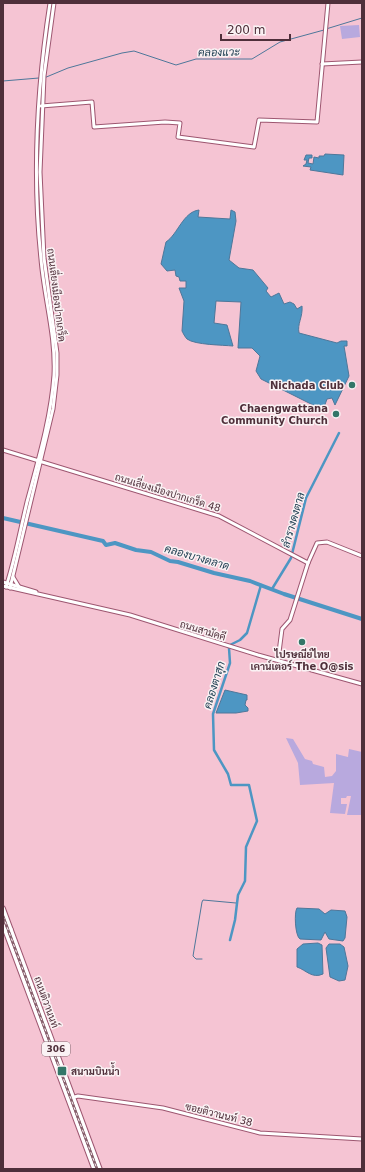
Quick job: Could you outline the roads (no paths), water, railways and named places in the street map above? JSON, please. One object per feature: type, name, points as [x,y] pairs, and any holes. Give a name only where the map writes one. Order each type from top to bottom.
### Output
[{"type":"main road","name":"ถนนเลี่ยงเมืองปากเกร็ด","points":[[7,586],[53,409],[57,360],[43,252],[40,172],[42,76],[50,3]]},
{"type":"main road","name":"ถนนเลี่ยงเมืองปากเกร็ด","points":[[42,76],[54,3]]},
{"type":"main road","points":[[41,106],[92,102],[94,127],[165,122],[180,123],[178,137],[254,147],[259,120],[317,122],[328,3]]},
{"type":"main road","points":[[322,64],[362,62]]},
{"type":"main road","name":"ถนนเลี่ยงเมืองปากเกร็ด","points":[[39,461],[52,396],[54,354],[40,258],[37,204],[37,138],[42,83]]},
{"type":"main road","name":"ถนนเลี่ยงเมืองปากเกร็ด 48","points":[[3,450],[219,516],[308,563]]},
{"type":"main road","name":"ถนนเลี่ยงเมืองปากเกร็ด","points":[[7,586],[13,577],[23,526]]},
{"type":"main road","points":[[278,660],[281,633],[290,620],[296,597],[308,563],[320,542],[327,542],[362,556]]},
{"type":"main road","points":[[13,577],[16,584],[21,588]]},
{"type":"main road","name":"ถนนสามัคคี","points":[[3,582],[7,586],[130,614],[278,660],[362,684]]},
{"type":"main road","name":"ถนนสามัคคี","points":[[7,586],[38,593]]},
{"type":"main road","name":"ถนนติวานนท์","points":[[3,908],[100,1169]]},
{"type":"main road","name":"ถนนติวานนท์","points":[[3,925],[94,1169]]},
{"type":"main road","points":[[4,930],[11,929]]},
{"type":"main road","points":[[68,1099],[73,1096]]},
{"type":"main road","name":"ซอยติวานนท์ 38","points":[[73,1096],[163,1108],[260,1133],[362,1139]]},
{"type":"water","points":[[325,154],[344,155],[343,175],[310,170],[311,167],[303,166],[306,164],[307,160],[304,160],[306,155],[312,155],[312,158],[309,158],[308,163],[313,164],[314,157],[319,158],[319,156],[324,156]]},
{"type":"water","points":[[199,210],[198,217],[230,219],[231,210],[235,212],[236,221],[229,260],[239,268],[253,270],[268,288],[266,291],[271,297],[279,293],[284,304],[290,302],[294,304],[297,309],[302,306],[299,333],[337,343],[347,341],[347,346],[344,346],[349,376],[335,405],[332,398],[327,399],[323,410],[261,379],[256,371],[260,356],[252,348],[238,348],[241,302],[216,301],[214,323],[227,325],[233,346],[209,344],[187,339],[182,331],[184,301],[179,288],[186,288],[186,281],[180,281],[179,277],[176,276],[175,270],[167,271],[161,264],[166,242],[189,215]]},
{"type":"water","points":[[225,690],[247,695],[245,705],[248,708],[248,711],[236,713],[216,713]]},
{"type":"water","points":[[297,908],[319,909],[325,914],[331,910],[345,911],[347,917],[345,938],[343,941],[329,939],[325,932],[321,940],[300,939],[298,937],[296,924]]},
{"type":"water","points":[[318,943],[322,945],[323,974],[312,975],[297,967],[297,949],[303,944]]},
{"type":"water","points":[[329,944],[340,944],[344,947],[348,966],[345,980],[339,981],[330,977],[326,948]]},
{"type":"waterway","name":"คลองแวะ","points":[[326,29],[362,18]]},
{"type":"waterway","name":"คลองแวะ","points":[[44,78],[68,68],[134,51],[176,65],[196,59],[252,59],[280,42],[324,30]]},
{"type":"waterway","name":"คลองแวะ","points":[[3,81],[39,78]]},
{"type":"waterway","name":"ลำรางดงตาล","points":[[272,589],[291,558],[306,498],[339,433]]},
{"type":"waterway","name":"คลองบางตลาด","points":[[3,518],[103,541],[106,545],[115,543],[136,550],[151,552],[170,561],[250,581],[284,594],[362,619]]},
{"type":"waterway","name":"คลองตาสุก","points":[[230,645],[240,640],[247,633],[261,585]]},
{"type":"waterway","name":"คลองตาสุก","points":[[229,648],[230,663],[213,714],[214,750],[228,774],[231,785],[249,785],[257,821],[246,847],[245,881],[238,895],[235,920],[230,940]]},
{"type":"waterway","points":[[202,959],[196,959],[193,956],[203,900],[236,903]]},
{"type":"railway","points":[[3,916],[97,1169]]},
{"type":"place","name":"Nichada Club","points":[[352,385]]},
{"type":"place","name":"Chaengwattana Community Church","points":[[336,414]]},
{"type":"place","name":"ไปรษณีย์ไทย เคาน์เตอร์ The O@sis","points":[[302,642]]},
{"type":"place","name":"สนามบินน้ำ","points":[[62,1071]]}]
